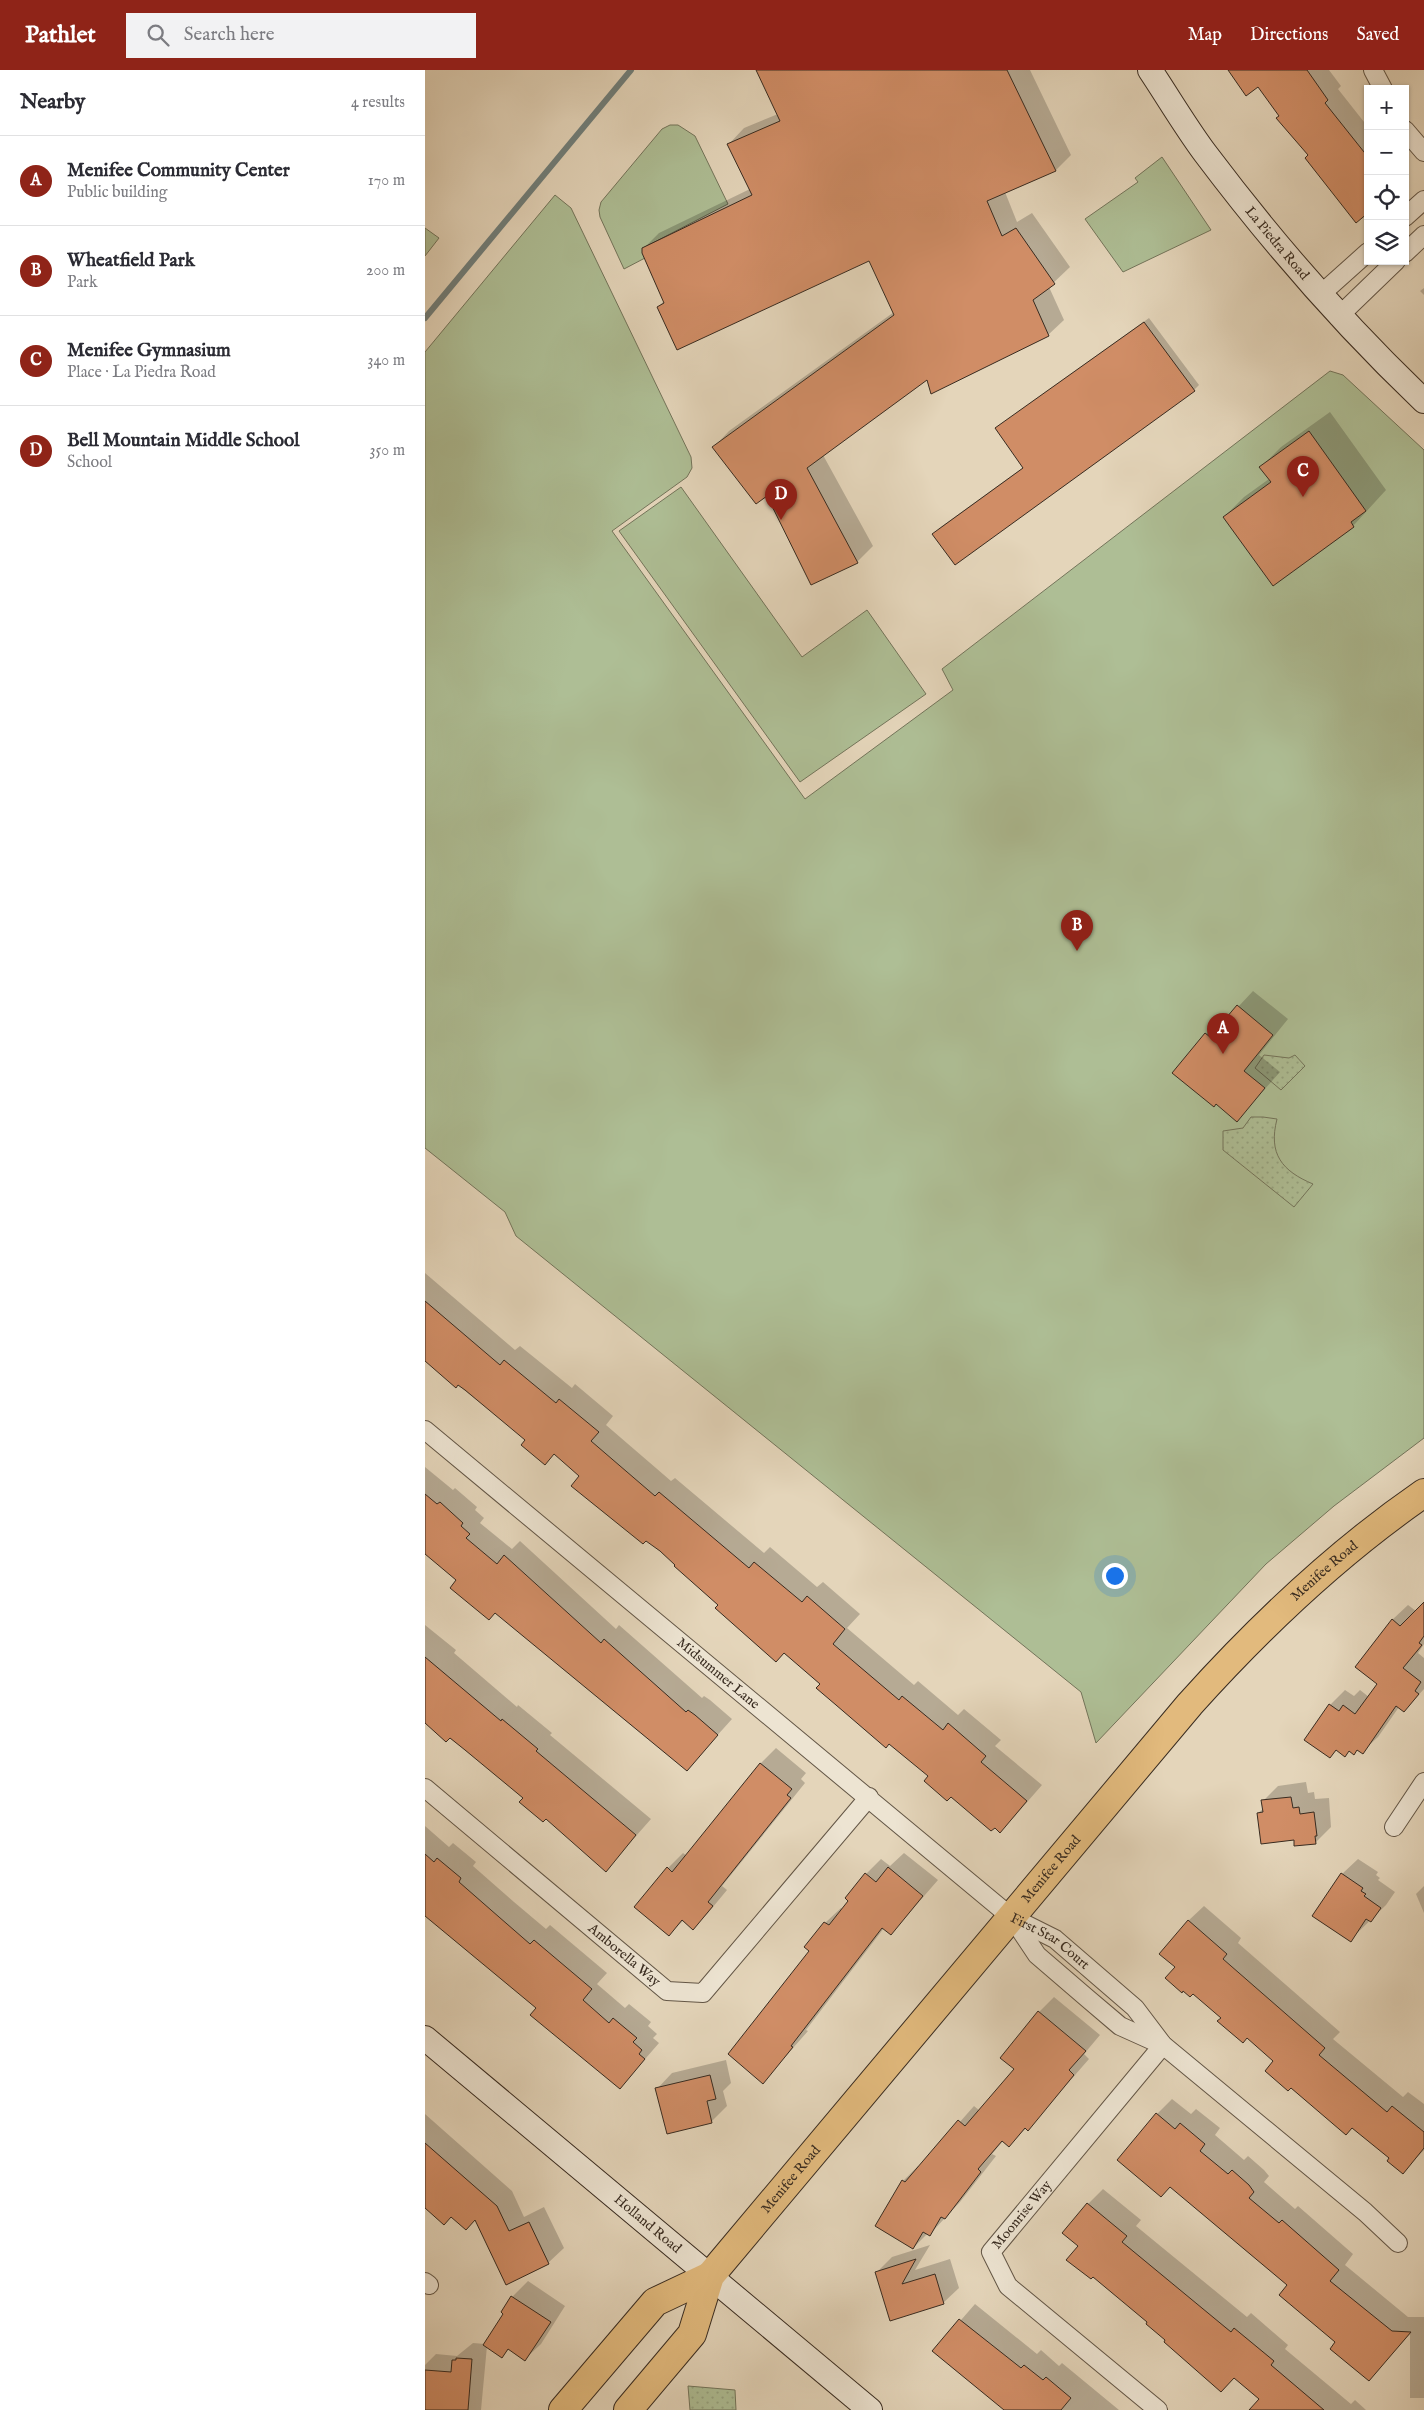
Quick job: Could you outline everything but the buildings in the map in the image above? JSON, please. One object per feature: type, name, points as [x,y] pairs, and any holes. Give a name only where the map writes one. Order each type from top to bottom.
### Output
[{"type":"main road","name":"La Piedra Road","points":[[1150,70],[1203,151],[1320,295],[1339,317],[1424,401]]},
{"type":"main road","name":"Menifee Road","points":[[628,2410],[692,2334],[710,2276],[1231,1658],[1311,1581],[1380,1523],[1424,1492]]},
{"type":"main road","name":"Holland Road","points":[[425,2038],[870,2410]]},
{"type":"main road","name":"Menifee Road","points":[[563,2410],[655,2302],[710,2276]]},
{"type":"street","points":[[1373,70],[1381,85]]},
{"type":"street","points":[[1409,135],[1424,152]]},
{"type":"street","points":[[1409,213],[1424,200]]},
{"type":"street","points":[[1409,249],[1424,235]]},
{"type":"street","points":[[1320,295],[1364,256]]},
{"type":"street","points":[[1339,317],[1392,265]]},
{"type":"street","name":"Midsummer Lane","points":[[425,1430],[1011,1917]]},
{"type":"street","points":[[1394,1826],[1424,1782]]},
{"type":"street","name":"Amborella Way","points":[[425,1788],[667,1992],[703,1993],[869,1798]]},
{"type":"street","name":"First Star Court","points":[[1011,1917],[1037,1955],[1120,2026],[1163,2045],[1365,2212],[1398,2243]]},
{"type":"street","name":"Moonrise Way","points":[[1158,2410],[1008,2286],[991,2252],[1163,2045]]},
{"type":"green space","points":[[670,125],[678,125],[695,136],[728,204],[643,248],[645,258],[624,269],[600,217],[601,202],[662,129]]},
{"type":"green space","points":[[1162,157],[1211,230],[1123,272],[1085,219],[1138,182],[1135,178]]},
{"type":"green space","points":[[555,195],[571,208],[691,457],[692,468],[687,477],[612,531],[805,799],[953,690],[942,669],[1330,371],[1343,375],[1424,450],[1424,1438],[1334,1506],[1266,1564],[1096,1743],[1081,1692],[516,1236],[505,1212],[425,1148],[425,352]]},
{"type":"green space","points":[[425,228],[439,238],[425,256]]},
{"type":"green space","points":[[681,487],[802,657],[867,610],[926,694],[800,782],[619,531]]},
{"type":"green space","points":[[1264,1055],[1289,1058],[1295,1055],[1305,1066],[1281,1090],[1255,1068]]},
{"type":"green space","points":[[1251,1117],[1277,1119],[1274,1142],[1280,1160],[1293,1173],[1313,1184],[1294,1207],[1223,1150],[1223,1131],[1243,1128]]},
{"type":"green space","points":[[688,2386],[735,2390],[736,2410],[690,2410]]},
{"type":"waterway","points":[[425,318],[631,70]]},
{"type":"place","name":"Menifee Gymnasium","points":[[1303,497]]},
{"type":"place","name":"Bell Mountain Middle School","points":[[781,520]]},
{"type":"place","name":"Wheatfield Park","points":[[1077,951]]},
{"type":"place","name":"Menifee Community Center","points":[[1223,1054]]}]
